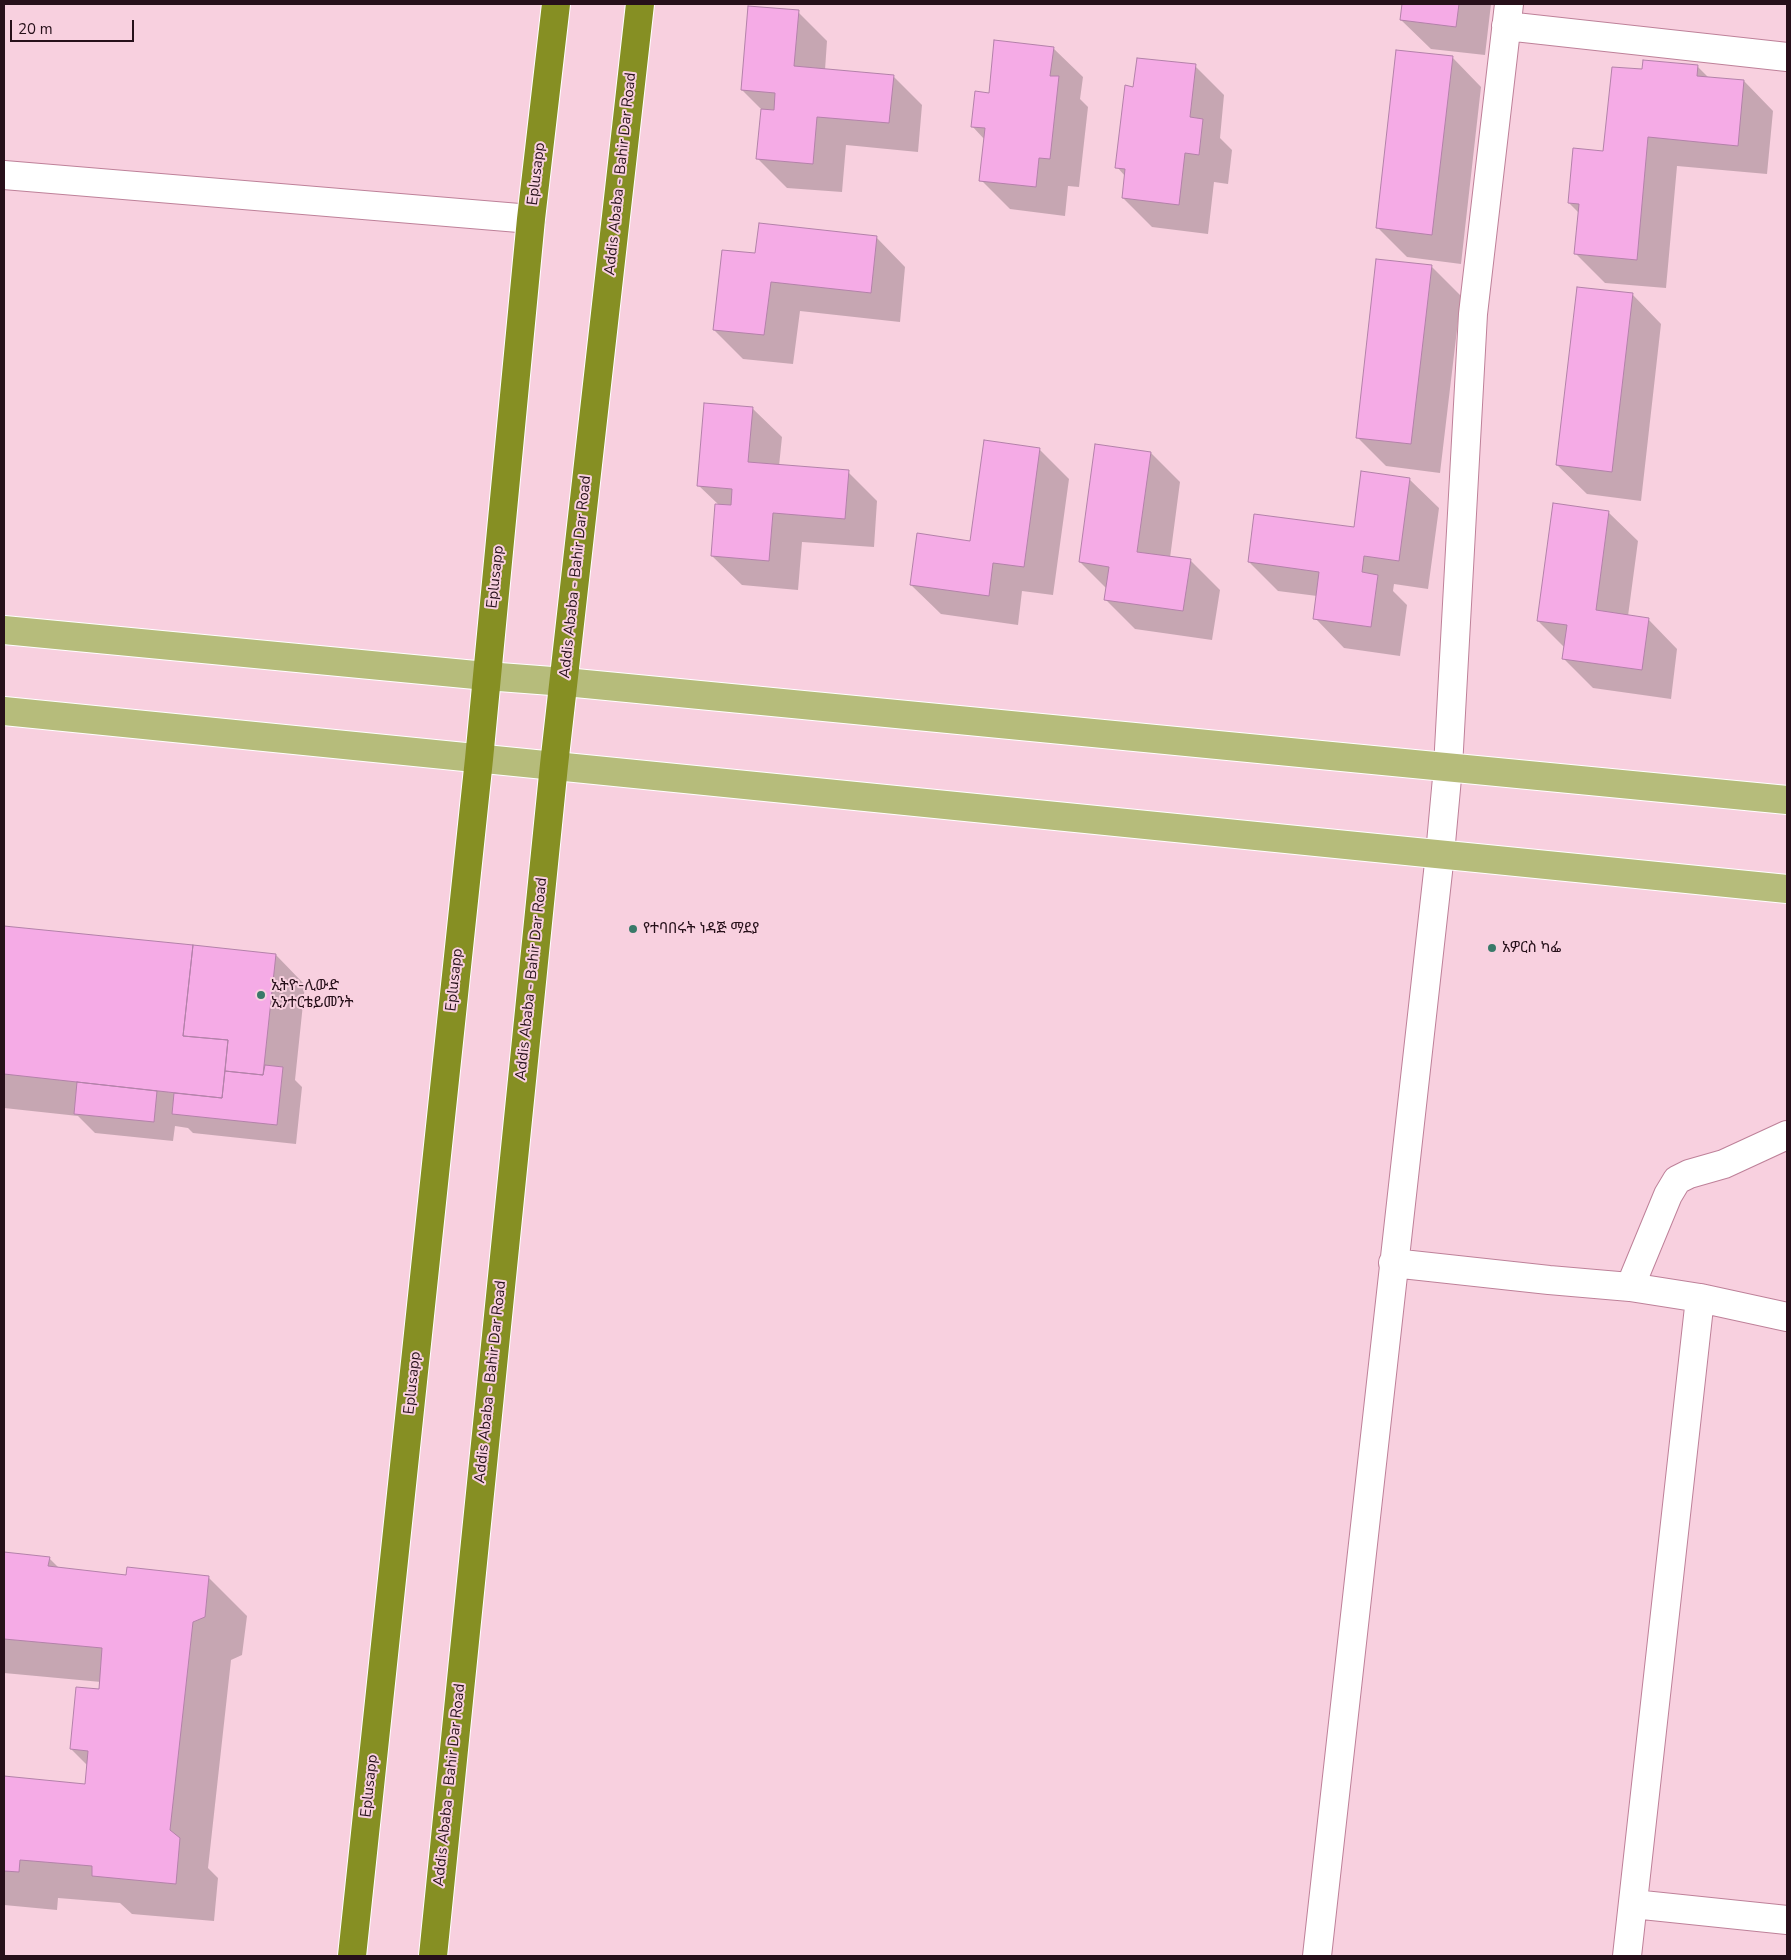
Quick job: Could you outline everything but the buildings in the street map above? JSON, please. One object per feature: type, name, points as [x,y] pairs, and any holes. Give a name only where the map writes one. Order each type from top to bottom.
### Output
[{"type":"highway","name":"Eplusapp","points":[[352,1956],[479,759],[531,220],[556,4]]},
{"type":"highway","name":"Addis Ababa - Bahir Dar Road","points":[[433,1956],[554,765],[640,4]]},
{"type":"main road","points":[[4,630],[1787,800]]},
{"type":"main road","points":[[4,711],[1787,889]]},
{"type":"street","points":[[1317,1956],[1440,854],[1448,767],[1473,314],[1507,15],[1787,57]]},
{"type":"street","points":[[4,174],[531,220]]},
{"type":"street","points":[[1630,1287],[1668,1195],[1678,1180],[1689,1174],[1724,1164],[1787,1135]]},
{"type":"street","points":[[1393,1263],[1630,1287],[1700,1298],[1787,1317]]},
{"type":"street","points":[[1627,1956],[1700,1298]]},
{"type":"street","points":[[1633,1904],[1787,1920]]},
{"type":"place","name":"የተባበሩት ነዳጅ ማደያ","points":[[633,929]]},
{"type":"place","name":"አዎርስ ካፌ","points":[[1492,948]]},
{"type":"place","name":"ኢትዮ-ሊውድ ኢንተርቴይመንት","points":[[261,995]]}]
